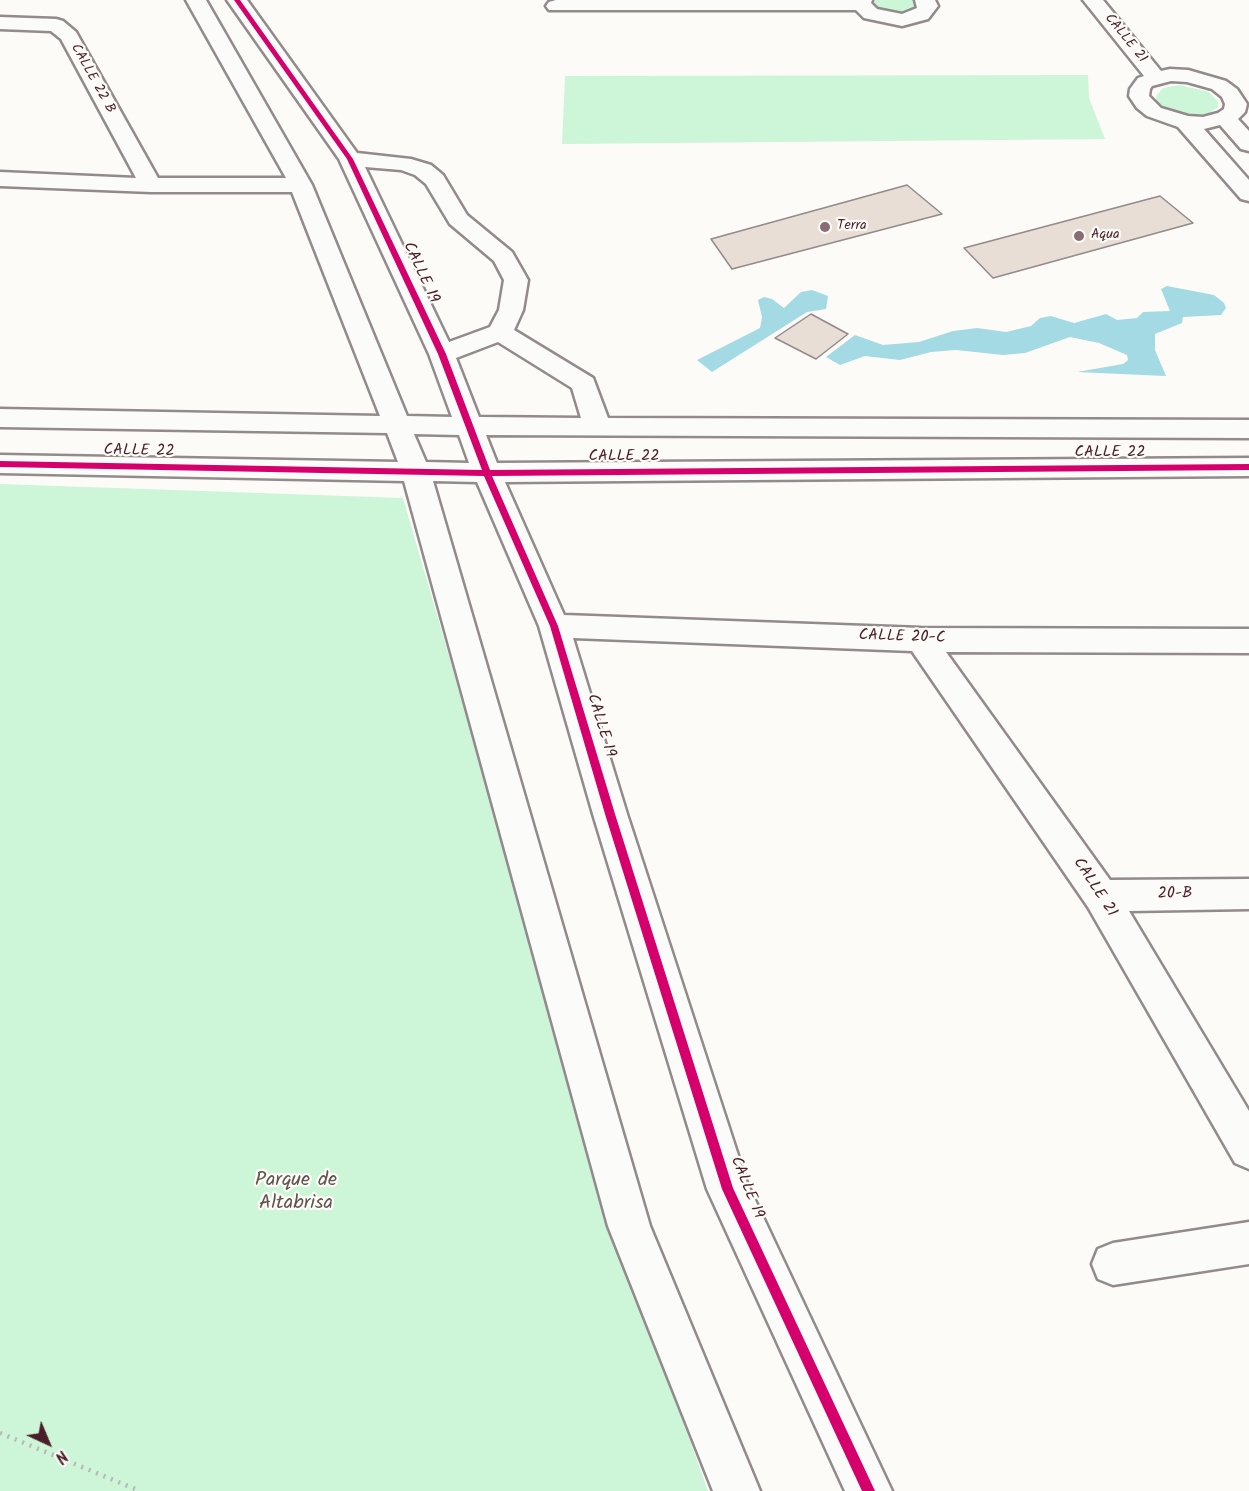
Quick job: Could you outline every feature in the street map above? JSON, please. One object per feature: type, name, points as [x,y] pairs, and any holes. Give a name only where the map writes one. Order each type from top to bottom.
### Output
[{"type":"street","points":[[196,0],[301,185],[399,425],[416,472],[629,1226],[737,1491]]},
{"type":"street","name":"CALLE 19","points":[[237,0],[350,159],[442,354],[487,473],[554,626],[610,814],[728,1189],[869,1491]]},
{"type":"street","points":[[557,2],[861,2],[871,14],[902,20],[926,11],[928,6],[925,0]]},
{"type":"street","name":"CALLE 21","points":[[1094,0],[1156,78]]},
{"type":"street","name":"CALLE 22 B","points":[[0,23],[56,25],[69,36],[151,185]]},
{"type":"street","points":[[1188,76],[1205,79],[1241,96],[1234,112],[1225,118],[1203,123],[1186,122],[1161,115],[1144,104],[1139,96],[1140,89],[1145,82],[1156,78],[1188,76]]},
{"type":"street","points":[[1225,118],[1249,144]]},
{"type":"street","points":[[1186,122],[1249,194]]},
{"type":"street","points":[[350,159],[403,164],[423,170],[435,180],[458,219],[504,257],[516,280],[511,310],[500,332],[442,354]]},
{"type":"street","points":[[0,179],[151,185],[301,185]]},
{"type":"street","points":[[500,332],[584,384],[598,427]]},
{"type":"street","name":"CALLE 22","points":[[0,418],[468,426],[1249,429]]},
{"type":"street","name":"CALLE 22","points":[[0,464],[487,473],[1249,467]]},
{"type":"street","name":"CALLE 20-C","points":[[554,626],[921,640],[1249,641]]},
{"type":"street","name":"CALLE 21","points":[[921,640],[1101,896],[1249,1149]]},
{"type":"street","name":"20-B","points":[[1101,896],[1249,894]]},
{"type":"street","points":[[1113,1264],[1249,1243]]},
{"type":"path","points":[[0,1433],[140,1491]]},
{"type":"green space","points":[[872,0],[914,0],[917,7],[904,15],[876,11],[871,4]]},
{"type":"green space","points":[[1088,75],[1089,98],[1105,139],[562,144],[565,76]]},
{"type":"green space","points":[[1180,85],[1209,92],[1218,102],[1218,107],[1208,114],[1190,116],[1170,111],[1157,102],[1156,96],[1163,88]]},
{"type":"green space","name":"Parque de Altabrisa","points":[[0,484],[403,498],[617,1235],[708,1491],[0,1491]]},
{"type":"water","points":[[1167,286],[1214,295],[1224,303],[1226,308],[1221,315],[1183,317],[1182,323],[1155,334],[1155,350],[1166,376],[1077,372],[1123,364],[1128,360],[1127,355],[1099,343],[1070,337],[1025,353],[1003,355],[956,350],[931,352],[900,360],[865,356],[840,365],[826,357],[855,335],[883,345],[919,342],[953,331],[977,328],[1006,332],[1031,326],[1040,318],[1051,316],[1074,323],[1106,314],[1117,320],[1137,318],[1143,312],[1170,311],[1161,289]]},
{"type":"water","points":[[812,290],[828,296],[826,309],[807,312],[712,372],[697,360],[760,328],[762,317],[758,300],[764,297],[772,299],[784,308],[801,292]]},
{"type":"building","name":"Terra","points":[[907,185],[942,214],[732,269],[711,239]]},
{"type":"building","name":"Aqua","points":[[1160,196],[1193,223],[993,278],[964,248]]},
{"type":"building","points":[[811,314],[848,334],[816,359],[775,338]]},
{"type":"cycle path","points":[[237,0],[350,159],[442,354],[487,473],[554,626],[610,814],[728,1189],[869,1491]]},
{"type":"cycle path","points":[[0,464],[487,473],[1249,467]]},
{"type":"place","name":"Terra","points":[[825,227]]},
{"type":"place","name":"Aqua","points":[[1079,236]]}]
